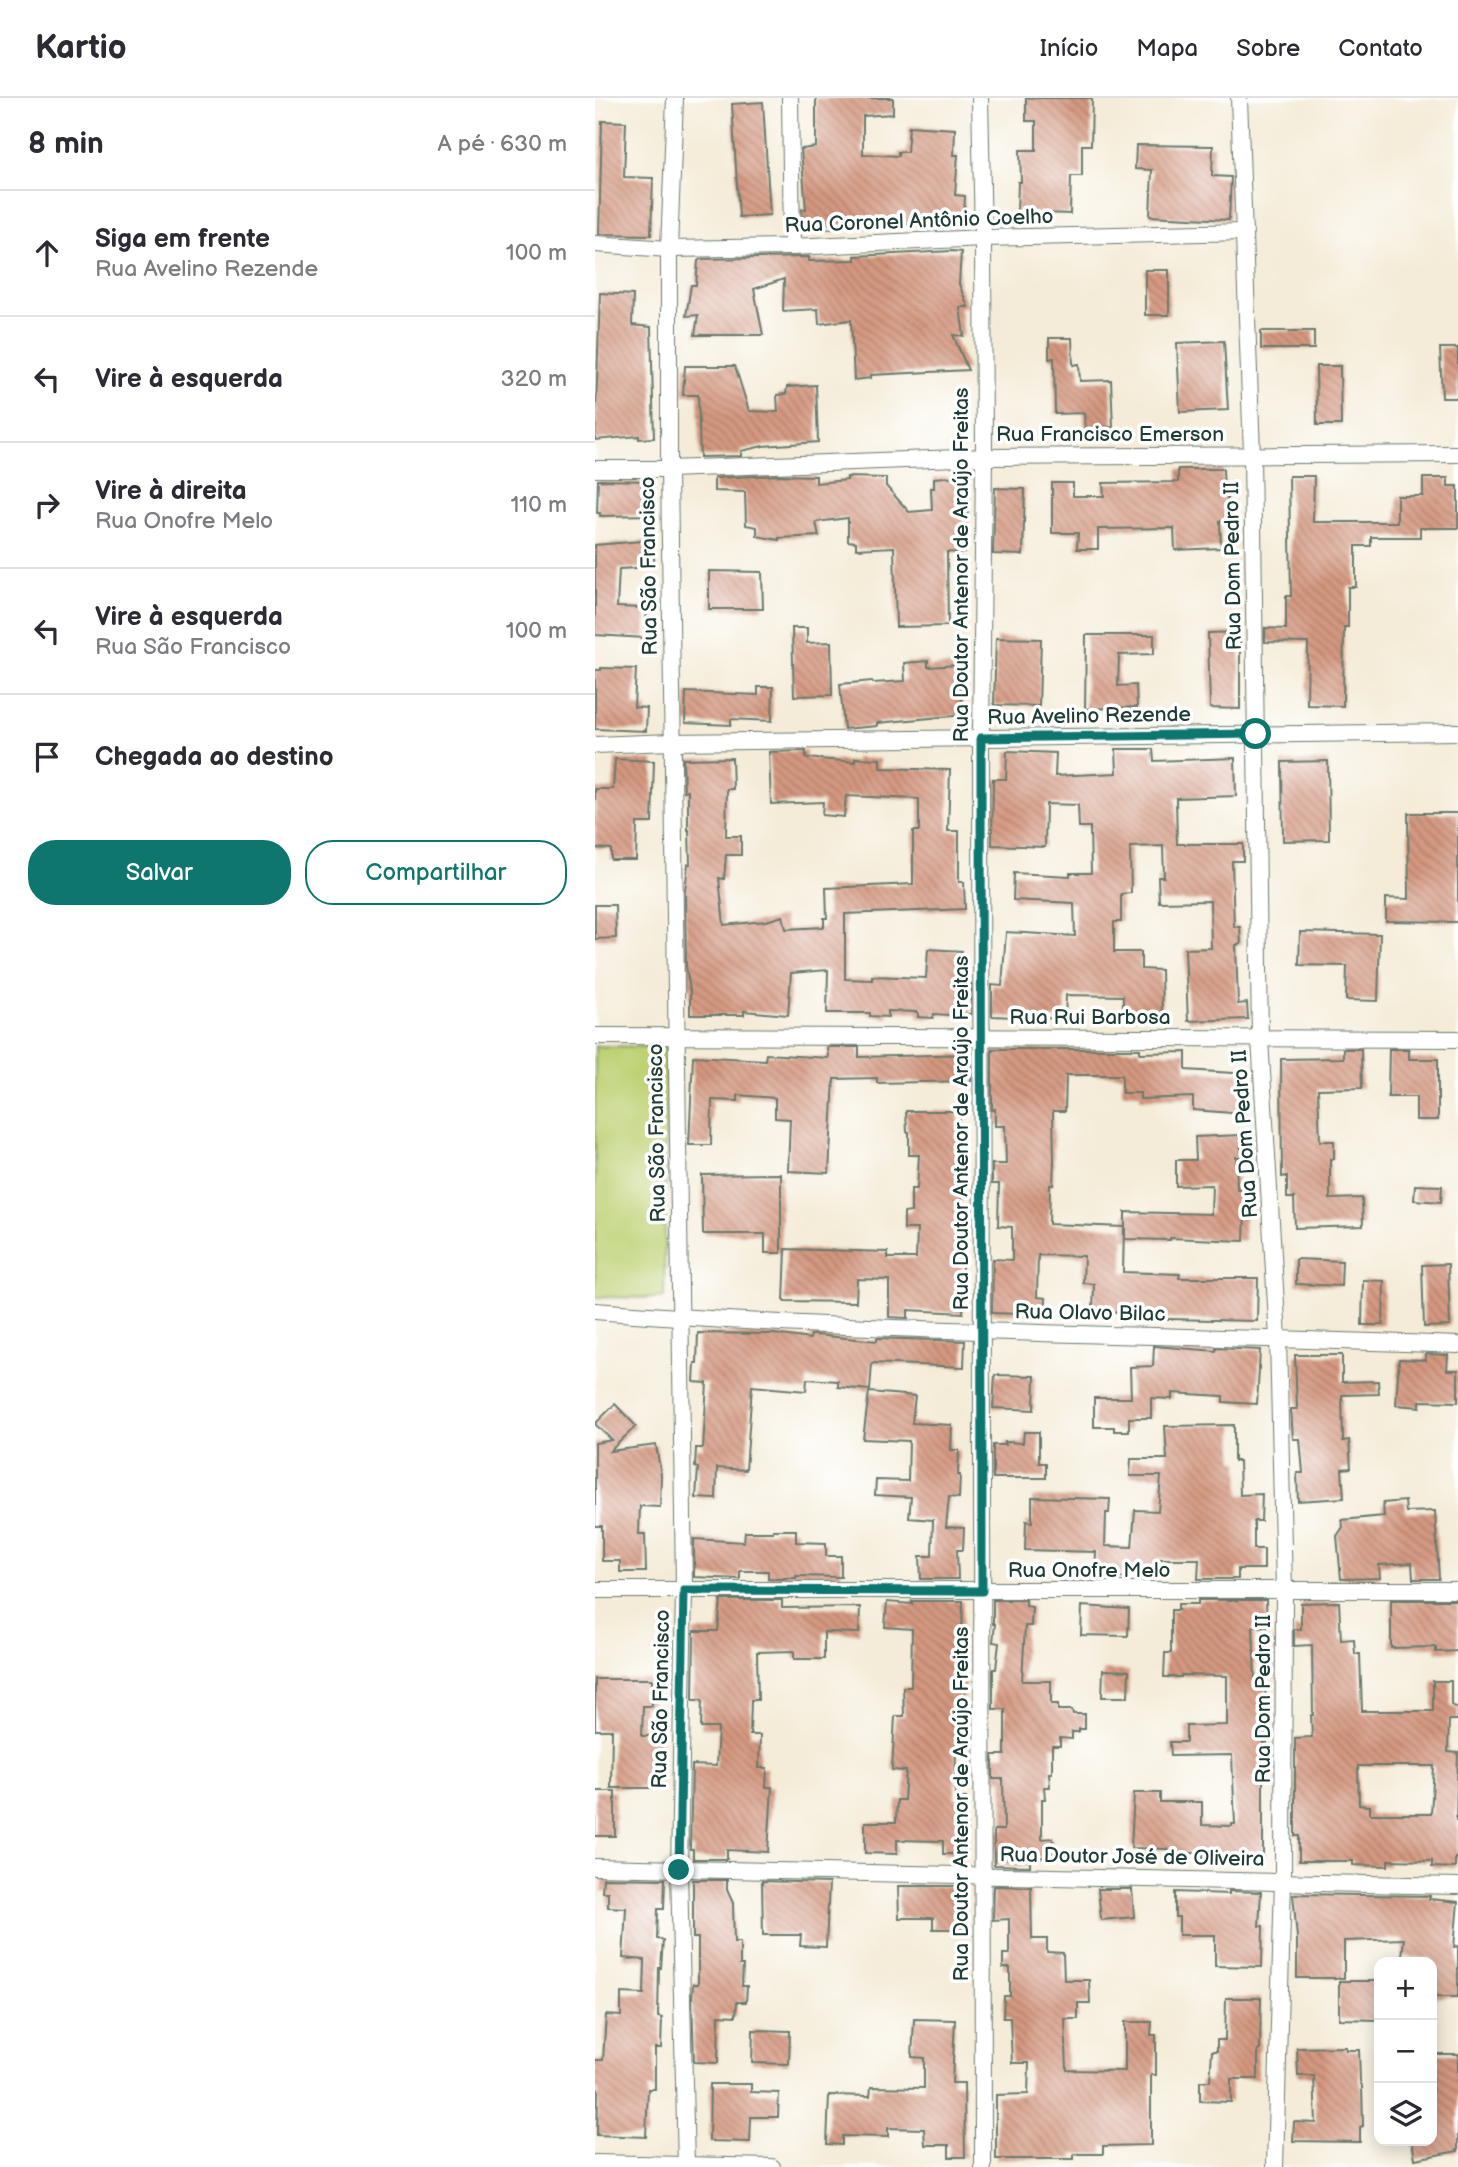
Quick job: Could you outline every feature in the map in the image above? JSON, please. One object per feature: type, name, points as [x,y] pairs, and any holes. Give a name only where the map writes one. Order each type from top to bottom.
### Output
[{"type":"street","name":"Rua São Francisco","points":[[675,98],[669,249],[669,469],[684,1590],[679,1870],[686,2166]]},
{"type":"street","points":[[790,98],[792,247]]},
{"type":"street","name":"Rua Doutor Antenor de Araújo Freitas","points":[[980,98],[984,457],[981,738],[983,2167]]},
{"type":"street","name":"Rua Dom Pedro II","points":[[1239,98],[1252,454],[1260,1039],[1278,1338],[1284,1590],[1283,1881],[1275,2167]]},
{"type":"street","name":"Rua Coronel Antônio Coelho","points":[[595,244],[669,249],[792,247],[983,238],[1245,232]]},
{"type":"street","name":"Rua Francisco Emerson","points":[[595,469],[669,469],[984,457],[1458,454]]},
{"type":"street","name":"Rua Avelino Rezende","points":[[595,745],[1458,732]]},
{"type":"street","name":"Rua Rui Barbosa","points":[[595,1036],[1458,1039]]},
{"type":"street","name":"Rua Olavo Bilac","points":[[595,1311],[680,1318],[983,1331],[1458,1345]]},
{"type":"street","name":"Rua Onofre Melo","points":[[595,1590],[1458,1590]]},
{"type":"street","name":"Rua Doutor José de Oliveira","points":[[595,1867],[1458,1886]]},
{"type":"street","points":[[595,2163],[772,2167]]},
{"type":"green space","points":[[595,1046],[667,1047],[664,1298],[595,1297]]},
{"type":"building","points":[[816,98],[893,98],[893,114],[863,116],[863,154],[898,156],[898,152],[907,152],[909,126],[955,129],[954,155],[958,155],[955,195],[965,196],[964,219],[918,218],[918,225],[885,224],[885,228],[838,225],[838,228],[804,231],[802,209],[806,209],[801,149],[816,147]]},
{"type":"building","points":[[1026,98],[1092,98],[1091,145],[1082,145],[1082,176],[1071,176],[1070,214],[1017,212],[1018,182],[1021,182],[1020,150],[1036,150],[1036,121],[1026,121]]},
{"type":"building","points":[[763,102],[770,215],[739,217],[732,104]]},
{"type":"building","points":[[602,121],[626,122],[624,177],[653,178],[651,235],[599,234]]},
{"type":"building","points":[[1136,145],[1213,146],[1212,176],[1231,177],[1229,220],[1150,216],[1152,170],[1135,169]]},
{"type":"building","points":[[961,252],[959,284],[968,307],[960,307],[964,336],[953,335],[968,370],[871,375],[871,378],[854,380],[851,320],[819,324],[818,309],[783,311],[784,279],[754,289],[763,335],[695,335],[698,315],[686,316],[691,285],[696,285],[698,261],[701,259],[809,257],[809,261],[855,260],[855,256]]},
{"type":"building","points":[[1145,270],[1169,270],[1169,315],[1145,315]]},
{"type":"building","points":[[600,293],[633,295],[632,325],[651,327],[654,438],[639,439],[639,436],[595,440]]},
{"type":"building","points":[[1261,331],[1314,331],[1314,349],[1261,349]]},
{"type":"building","points":[[1049,338],[1072,338],[1073,365],[1079,364],[1080,381],[1111,380],[1113,427],[1085,428],[1084,413],[1055,414],[1054,358],[1049,359]]},
{"type":"building","points":[[1224,341],[1228,410],[1180,412],[1177,343]]},
{"type":"building","points":[[1440,348],[1458,348],[1458,398],[1442,398]]},
{"type":"building","points":[[685,366],[735,366],[749,411],[778,412],[777,395],[786,394],[787,387],[816,385],[818,442],[763,446],[741,451],[741,456],[700,457],[698,395],[683,395]]},
{"type":"building","points":[[1316,366],[1340,366],[1341,425],[1317,425]]},
{"type":"building","points":[[1178,469],[1223,469],[1228,521],[1220,521],[1221,548],[1175,550],[1174,528],[1098,529],[1098,549],[1077,549],[1078,533],[1052,533],[1052,483],[1073,483],[1073,496],[1104,496],[1103,483],[1178,482]]},
{"type":"building","points":[[970,475],[965,553],[947,552],[948,626],[896,627],[894,547],[856,549],[856,542],[848,541],[848,518],[816,522],[819,536],[779,540],[757,536],[757,527],[746,525],[745,492],[714,491],[714,478],[816,476],[816,483],[847,480],[847,477],[886,478],[886,486],[909,512],[932,510],[931,488],[934,488],[934,478]]},
{"type":"building","points":[[1289,476],[1314,476],[1313,522],[1397,522],[1397,496],[1423,496],[1423,478],[1448,478],[1448,486],[1458,486],[1458,528],[1420,528],[1420,537],[1371,537],[1371,546],[1356,546],[1356,587],[1348,587],[1348,627],[1344,627],[1343,706],[1307,705],[1308,643],[1265,642],[1265,628],[1286,629],[1286,596],[1291,596]]},
{"type":"building","points":[[598,480],[653,481],[652,515],[600,516],[600,513],[597,513]]},
{"type":"building","points":[[995,488],[1025,489],[1023,555],[993,554]]},
{"type":"building","points":[[654,540],[654,567],[619,569],[617,607],[647,608],[645,638],[595,635],[595,545]]},
{"type":"building","points":[[709,571],[762,572],[763,609],[709,609]]},
{"type":"building","points":[[792,628],[807,628],[807,643],[831,642],[832,695],[794,696]]},
{"type":"building","points":[[1240,632],[1240,709],[1210,708],[1208,633]]},
{"type":"building","points":[[1086,635],[1154,635],[1154,654],[1119,655],[1118,686],[1136,685],[1137,707],[1085,709]]},
{"type":"building","points":[[996,638],[1041,639],[1039,706],[994,705]]},
{"type":"building","points":[[928,661],[928,667],[959,665],[963,715],[877,723],[877,726],[844,729],[840,684],[905,681],[904,663]]},
{"type":"building","points":[[636,669],[634,707],[647,708],[646,731],[595,729],[595,670]]},
{"type":"building","points":[[758,687],[773,687],[772,721],[731,719],[731,725],[685,723],[686,692],[758,695]]},
{"type":"building","points":[[1116,749],[1153,749],[1154,761],[1235,758],[1236,796],[1176,798],[1177,844],[1243,844],[1243,861],[1232,861],[1234,927],[1240,927],[1241,944],[1236,945],[1238,1004],[1247,1003],[1248,1019],[1188,1021],[1185,949],[1211,948],[1210,901],[1159,902],[1158,877],[1164,877],[1163,846],[1130,847],[1131,893],[1121,894],[1121,922],[1114,922],[1114,952],[1141,952],[1141,969],[1161,970],[1162,1017],[1123,1017],[1123,996],[1066,995],[1065,1019],[992,1016],[992,985],[1002,986],[1006,932],[1075,936],[1074,903],[1013,900],[1014,873],[1070,876],[1070,873],[1091,873],[1090,827],[1079,827],[1078,805],[1046,804],[1045,847],[992,845],[993,779],[1006,779],[1007,751],[1056,753],[1055,776],[1117,773]]},
{"type":"building","points":[[806,751],[806,758],[855,762],[855,758],[880,759],[880,768],[950,770],[948,831],[959,831],[959,882],[964,882],[965,909],[845,914],[845,979],[872,980],[872,976],[926,978],[928,949],[962,951],[961,979],[966,980],[966,984],[971,984],[971,1014],[934,1014],[933,1018],[918,1017],[918,1012],[888,1011],[888,1017],[870,1016],[870,1013],[827,1013],[828,970],[791,973],[788,1015],[744,1011],[744,1015],[690,1015],[685,891],[690,864],[688,790],[684,791],[683,759],[732,758],[733,789],[727,789],[726,836],[741,836],[741,855],[726,855],[724,879],[719,878],[724,925],[766,921],[783,916],[786,929],[824,927],[824,918],[827,918],[826,888],[913,884],[913,831],[919,831],[919,799],[846,796],[844,817],[822,815],[823,802],[771,804],[769,752]]},
{"type":"building","points":[[615,759],[654,761],[652,823],[637,823],[636,860],[611,860],[611,849],[595,848],[595,789],[613,789]]},
{"type":"building","points":[[1328,761],[1329,840],[1283,841],[1282,762]]},
{"type":"building","points":[[1408,813],[1458,813],[1458,922],[1386,921],[1386,898],[1409,899]]},
{"type":"building","points":[[595,905],[615,905],[616,938],[595,939]]},
{"type":"building","points":[[1300,932],[1380,934],[1378,1001],[1346,1000],[1347,966],[1299,965]]},
{"type":"building","points":[[827,1047],[859,1047],[859,1057],[971,1054],[971,1081],[877,1083],[877,1078],[834,1079],[829,1173],[788,1171],[790,1119],[775,1118],[775,1098],[738,1095],[738,1101],[712,1100],[711,1145],[689,1145],[693,1056],[765,1060],[766,1054],[828,1058]]},
{"type":"building","points":[[992,1049],[1140,1049],[1140,1053],[1186,1052],[1186,1070],[1249,1074],[1246,1114],[1193,1110],[1193,1097],[1140,1099],[1140,1093],[1122,1093],[1122,1075],[1066,1075],[1065,1111],[1053,1111],[1054,1161],[1049,1224],[1124,1227],[1123,1272],[1180,1274],[1179,1278],[1258,1278],[1257,1321],[1126,1318],[1126,1312],[1093,1311],[1094,1284],[1083,1283],[1084,1256],[1038,1255],[1037,1297],[1046,1298],[1045,1315],[992,1313],[993,1259],[1012,1260],[1012,1227],[998,1226],[999,1184],[992,1184],[992,1164],[1006,1164],[1005,1126],[995,1126],[995,1109],[992,1110]]},
{"type":"building","points":[[1343,1049],[1361,1049],[1362,1088],[1318,1089],[1320,1141],[1334,1141],[1334,1159],[1330,1159],[1330,1199],[1362,1198],[1363,1226],[1295,1228],[1294,1198],[1287,1198],[1287,1176],[1282,1177],[1281,1059],[1343,1058]]},
{"type":"building","points":[[1389,1049],[1409,1049],[1409,1059],[1438,1059],[1438,1120],[1416,1120],[1416,1097],[1388,1097]]},
{"type":"building","points":[[906,1111],[959,1111],[963,1165],[961,1212],[965,1212],[960,1259],[964,1292],[963,1313],[908,1310],[908,1318],[889,1317],[889,1280],[857,1279],[856,1302],[784,1301],[786,1249],[888,1252],[888,1258],[916,1258],[917,1229],[904,1229],[904,1213],[911,1212],[911,1189],[917,1189],[919,1155],[909,1155]]},
{"type":"building","points":[[1241,1135],[1241,1157],[1236,1157],[1237,1189],[1249,1189],[1244,1241],[1125,1239],[1125,1212],[1211,1214],[1212,1185],[1176,1186],[1176,1160],[1196,1160],[1195,1137]]},
{"type":"building","points":[[781,1174],[781,1253],[765,1253],[765,1234],[703,1234],[702,1175]]},
{"type":"building","points":[[1415,1185],[1442,1186],[1441,1202],[1414,1200]]},
{"type":"building","points":[[1296,1259],[1342,1261],[1341,1286],[1296,1284]]},
{"type":"building","points":[[1448,1264],[1450,1326],[1424,1327],[1422,1265]]},
{"type":"building","points":[[1363,1280],[1384,1281],[1383,1325],[1362,1325]]},
{"type":"building","points":[[698,1333],[774,1334],[810,1339],[811,1335],[815,1335],[877,1341],[877,1338],[965,1341],[964,1367],[872,1363],[870,1390],[838,1387],[838,1381],[807,1379],[806,1391],[752,1386],[746,1470],[717,1468],[716,1499],[696,1498],[696,1448],[703,1448],[707,1383],[694,1382]]},
{"type":"building","points":[[1154,1346],[1216,1351],[1216,1348],[1260,1350],[1257,1404],[1223,1402],[1223,1396],[1172,1393],[1172,1399],[1151,1398],[1151,1418],[1129,1418],[1129,1431],[1114,1431],[1114,1427],[1094,1427],[1094,1398],[1131,1398],[1130,1367],[1153,1366]]},
{"type":"building","points":[[1426,1354],[1448,1355],[1447,1370],[1458,1370],[1458,1402],[1420,1401],[1420,1407],[1396,1405],[1399,1359],[1426,1360]]},
{"type":"building","points":[[1295,1355],[1342,1355],[1342,1382],[1378,1381],[1379,1394],[1342,1395],[1343,1441],[1349,1440],[1351,1468],[1342,1469],[1344,1498],[1298,1501],[1297,1473],[1303,1473],[1300,1439],[1293,1439],[1291,1409],[1297,1409]]},
{"type":"building","points":[[995,1375],[1035,1376],[1034,1410],[993,1408]]},
{"type":"building","points":[[869,1392],[915,1396],[912,1423],[952,1425],[951,1450],[959,1450],[959,1498],[949,1497],[946,1527],[964,1528],[963,1550],[957,1550],[958,1579],[921,1579],[920,1556],[932,1556],[933,1520],[909,1518],[911,1497],[875,1495],[876,1480],[908,1481],[909,1441],[863,1439]]},
{"type":"building","points":[[615,1404],[636,1426],[610,1451],[656,1445],[661,1475],[660,1507],[640,1506],[639,1534],[645,1534],[646,1572],[620,1572],[620,1561],[602,1561],[602,1526],[595,1526],[595,1443],[612,1440],[595,1424]]},
{"type":"building","points":[[1234,1425],[1234,1461],[1239,1461],[1240,1495],[1262,1494],[1261,1521],[1254,1521],[1254,1549],[1264,1549],[1264,1569],[1238,1569],[1238,1579],[1198,1579],[1199,1559],[1157,1559],[1156,1576],[1095,1576],[1096,1552],[1025,1550],[1026,1521],[1032,1522],[1032,1497],[1110,1499],[1109,1513],[1106,1513],[1105,1546],[1132,1547],[1135,1510],[1158,1511],[1161,1476],[1130,1476],[1131,1459],[1167,1459],[1165,1426]]},
{"type":"building","points":[[1024,1432],[1039,1432],[1039,1463],[1046,1463],[1046,1478],[993,1478],[993,1445],[1005,1445],[1005,1442],[1023,1443]]},
{"type":"building","points":[[1405,1501],[1406,1512],[1435,1511],[1439,1579],[1413,1579],[1412,1563],[1379,1565],[1380,1578],[1341,1579],[1337,1536],[1343,1527],[1342,1520],[1384,1516],[1383,1503]]},
{"type":"building","points":[[796,1530],[796,1542],[826,1543],[826,1556],[841,1556],[841,1577],[796,1576],[768,1579],[768,1571],[740,1571],[740,1579],[694,1577],[694,1539],[744,1542],[745,1532]]},
{"type":"building","points":[[721,1600],[782,1600],[782,1608],[860,1607],[859,1633],[824,1632],[824,1659],[794,1659],[794,1651],[757,1652],[758,1700],[751,1700],[750,1735],[760,1735],[759,1768],[767,1768],[766,1787],[772,1787],[768,1852],[727,1850],[727,1859],[693,1859],[693,1849],[690,1849],[692,1765],[716,1766],[718,1728],[701,1728],[702,1700],[693,1700],[694,1631],[718,1631]]},
{"type":"building","points":[[993,1600],[1026,1600],[1026,1606],[1032,1607],[1031,1626],[1025,1626],[1022,1681],[1051,1681],[1051,1704],[1058,1704],[1058,1710],[1085,1714],[1085,1729],[1072,1732],[1072,1739],[1060,1738],[1060,1746],[1052,1746],[1050,1787],[1044,1787],[1045,1799],[1042,1799],[1042,1839],[1053,1838],[1054,1854],[1030,1858],[1030,1866],[994,1865],[994,1830],[1004,1830],[1003,1779],[993,1779],[993,1755],[1005,1755],[1005,1709],[993,1709],[993,1669],[996,1669],[999,1643],[993,1642]]},
{"type":"building","points":[[1198,1600],[1266,1600],[1267,1627],[1253,1627],[1255,1679],[1265,1679],[1267,1743],[1263,1743],[1263,1860],[1203,1858],[1203,1853],[1167,1853],[1167,1849],[1131,1848],[1134,1793],[1160,1793],[1160,1802],[1202,1802],[1202,1825],[1235,1824],[1232,1755],[1171,1756],[1170,1742],[1186,1742],[1186,1726],[1227,1725],[1227,1676],[1164,1677],[1165,1653],[1171,1653],[1171,1610],[1178,1610],[1178,1604],[1198,1604]]},
{"type":"building","points":[[1391,1600],[1458,1600],[1458,1651],[1436,1652],[1436,1647],[1391,1648]]},
{"type":"building","points":[[912,1601],[963,1601],[961,1666],[964,1666],[965,1698],[957,1698],[955,1798],[966,1798],[967,1854],[943,1854],[943,1841],[897,1840],[897,1854],[865,1853],[865,1822],[896,1822],[897,1800],[904,1800],[906,1771],[892,1770],[895,1716],[904,1716],[903,1687],[911,1687],[912,1629],[885,1627],[887,1602],[912,1604]]},
{"type":"building","points":[[1339,1602],[1341,1640],[1354,1639],[1355,1654],[1360,1654],[1362,1711],[1433,1711],[1433,1681],[1451,1681],[1451,1705],[1458,1708],[1458,1720],[1449,1720],[1448,1752],[1458,1753],[1458,1859],[1455,1858],[1455,1868],[1432,1867],[1432,1861],[1388,1860],[1388,1866],[1353,1865],[1353,1861],[1299,1861],[1299,1836],[1295,1836],[1295,1738],[1312,1737],[1313,1715],[1312,1645],[1294,1646],[1294,1629],[1301,1629],[1301,1603]],"holes":[[[1358,1766],[1434,1766],[1431,1814],[1370,1814],[1370,1806],[1359,1805]]]},
{"type":"building","points":[[1082,1606],[1129,1609],[1128,1636],[1081,1635]]},
{"type":"building","points":[[1103,1670],[1129,1671],[1128,1697],[1102,1697]]},
{"type":"building","points":[[595,1679],[652,1679],[652,1706],[643,1706],[642,1736],[661,1736],[661,1788],[611,1788],[612,1730],[595,1730]]},
{"type":"building","points":[[595,1791],[615,1791],[615,1836],[595,1836]]},
{"type":"building","points":[[603,1878],[665,1879],[664,1909],[658,1909],[657,1939],[663,1940],[659,1968],[658,2017],[662,2018],[661,2048],[655,2048],[655,2089],[648,2089],[646,2137],[597,2135],[598,2089],[595,2089],[595,2060],[603,2060],[606,2015],[621,2016],[621,1993],[644,1994],[645,1960],[623,1958],[626,1908],[608,1907],[608,1892],[602,1892]]},
{"type":"building","points":[[693,1880],[727,1880],[727,1890],[733,1903],[734,1942],[740,1942],[742,1986],[747,1986],[746,2002],[737,2002],[736,2016],[719,2015],[718,2063],[694,2062],[692,1997],[693,1984],[698,1984],[698,1938],[693,1938]]},
{"type":"building","points":[[762,1881],[829,1883],[826,1947],[800,1946],[801,1935],[763,1935]]},
{"type":"building","points":[[898,1886],[964,1886],[964,1929],[933,1929],[933,1918],[899,1918]]},
{"type":"building","points":[[994,1886],[1031,1887],[1032,1939],[1047,1939],[1047,1952],[1063,1953],[1064,1980],[1089,1980],[1090,2003],[1078,2003],[1078,2019],[1065,2019],[1067,2070],[1125,2071],[1125,2022],[1152,2022],[1151,2035],[1156,2035],[1156,2075],[1151,2075],[1151,2145],[1103,2146],[1103,2154],[1074,2154],[1074,2159],[996,2159],[996,2095],[1028,2094],[1029,2063],[1012,2063],[1010,2018],[1003,2018],[1004,1996],[1010,1996],[1010,1968],[1003,1968],[1003,1954],[1009,1954],[1009,1919],[993,1920]]},
{"type":"building","points":[[1098,1889],[1132,1889],[1134,1917],[1101,1920]]},
{"type":"building","points":[[1229,1891],[1261,1892],[1259,1926],[1263,1926],[1262,1967],[1215,1966],[1215,1935],[1179,1935],[1179,1917],[1175,1917],[1175,1892],[1229,1894]]},
{"type":"building","points":[[1293,1894],[1430,1896],[1429,1899],[1458,1902],[1454,1947],[1458,1946],[1458,1997],[1437,1997],[1437,1957],[1402,1956],[1404,1939],[1344,1941],[1344,1978],[1297,1978]]},
{"type":"building","points":[[1339,1981],[1374,1981],[1374,2020],[1339,2019]]},
{"type":"building","points":[[1226,1998],[1261,1998],[1258,2079],[1231,2079],[1231,2102],[1200,2101],[1200,2081],[1210,2081],[1212,2051],[1217,2051],[1217,2040],[1225,2040]]},
{"type":"building","points":[[914,2019],[955,2020],[952,2083],[964,2083],[965,2157],[949,2157],[949,2145],[925,2145],[924,2129],[888,2128],[888,2137],[842,2136],[842,2145],[827,2144],[829,2095],[870,2096],[871,2087],[924,2088],[924,2058],[912,2057]]},
{"type":"building","points":[[753,2030],[790,2031],[789,2064],[752,2063]]},
{"type":"building","points":[[1346,2047],[1346,2050],[1359,2050],[1363,2126],[1360,2127],[1360,2142],[1293,2141],[1294,2122],[1316,2123],[1314,2076],[1298,2076],[1297,2048]]},
{"type":"building","points":[[1437,2054],[1458,2054],[1458,2151],[1415,2159],[1413,2146],[1437,2146]]},
{"type":"building","points":[[710,2084],[751,2084],[751,2092],[779,2093],[778,2117],[751,2117],[750,2142],[709,2141]]},
{"type":"route","points":[[679,1870],[684,1590],[982,1591],[981,738],[1256,734]]}]
